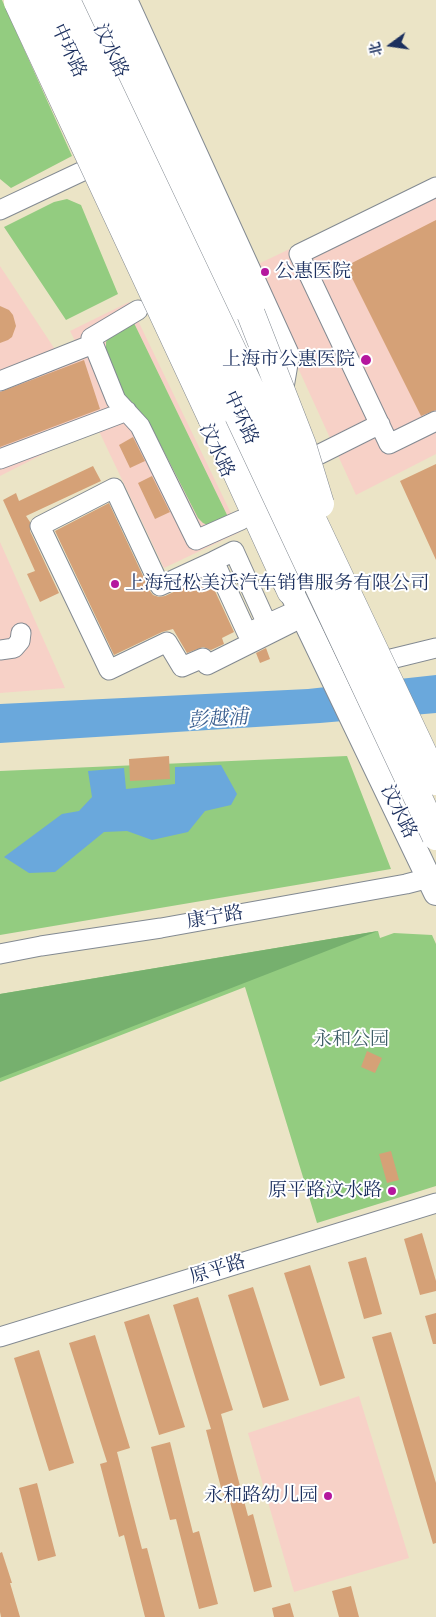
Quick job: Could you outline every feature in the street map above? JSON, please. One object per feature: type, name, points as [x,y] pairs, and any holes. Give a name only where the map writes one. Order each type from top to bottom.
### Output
[{"type":"highway","points":[[18,0],[216,413],[291,609]]},
{"type":"highway","name":"中环路","points":[[44,0],[436,836]]},
{"type":"highway","name":"中环路","points":[[67,0],[345,576],[436,781]]},
{"type":"highway","points":[[106,0],[255,323],[302,444],[345,576]]},
{"type":"main road","points":[[31,0],[92,140],[216,413],[258,441]]},
{"type":"main road","points":[[50,0],[258,441],[380,663]]},
{"type":"main road","points":[[67,0],[167,224],[316,542],[380,663],[420,746]]},
{"type":"main road","name":"汶水路","points":[[87,0],[300,464],[380,663],[420,746],[436,796]]},
{"type":"main road","points":[[125,0],[287,354],[277,413]]},
{"type":"main road","points":[[85,170],[92,140]]},
{"type":"main road","name":"汶水路","points":[[85,170],[291,609],[332,675],[433,886]]},
{"type":"main road","points":[[316,542],[345,576]]},
{"type":"main road","name":"汶水路","points":[[420,746],[436,818]]},
{"type":"street","points":[[0,210],[85,170]]},
{"type":"street","points":[[436,187],[300,254],[389,444],[436,421]]},
{"type":"street","points":[[138,310],[91,338],[116,400],[140,426],[196,540],[241,520]]},
{"type":"street","points":[[0,381],[93,344]]},
{"type":"street","points":[[0,460],[127,412]]},
{"type":"street","points":[[300,464],[380,424]]},
{"type":"street","points":[[114,488],[160,586],[214,561],[247,632],[267,624],[291,609],[206,665],[203,658],[182,667],[168,642],[109,670],[40,526],[114,488]]},
{"type":"street","points":[[0,650],[14,648],[20,641],[21,633]]},
{"type":"street","points":[[380,663],[436,648]]},
{"type":"street","name":"康宁路","points":[[0,954],[161,928],[406,884],[433,886]]},
{"type":"street","name":"原平路","points":[[0,1337],[436,1203]]},
{"type":"shaded area","name":"上海市公惠医院","points":[[436,179],[436,454],[356,495],[252,267]]},
{"type":"shaded area","points":[[0,266],[58,354],[0,376]]},
{"type":"shaded area","points":[[129,302],[240,532],[164,568],[97,427],[0,476],[0,378],[78,347],[70,331]]},
{"type":"shaded area","points":[[0,542],[65,688],[0,693]]},
{"type":"shaded area","name":"永和路幼儿园","points":[[359,1396],[409,1558],[294,1592],[248,1433]]},
{"type":"green space","points":[[0,0],[2,0],[72,156],[11,188],[0,179]]},
{"type":"green space","points":[[67,199],[81,205],[118,294],[66,320],[4,227],[54,202]]},
{"type":"green space","points":[[134,323],[229,519],[212,527],[203,523],[198,518],[146,418],[123,393],[106,352],[106,342],[112,332]]},
{"type":"green space","points":[[347,756],[391,869],[0,935],[0,771]]},
{"type":"green space","name":"永和公园","points":[[378,931],[380,938],[394,933],[432,935],[436,944],[436,1186],[317,1223],[245,987],[0,1082],[0,994]]},
{"type":"green space","points":[[378,931],[0,1078],[0,994]]},
{"type":"water","name":"彭越浦","points":[[436,675],[436,713],[320,723],[0,743],[0,704],[308,689]]},
{"type":"water","points":[[221,765],[237,794],[231,805],[205,811],[188,832],[152,840],[127,831],[104,832],[55,872],[29,873],[4,857],[62,814],[79,811],[92,797],[88,771],[124,768],[126,789],[175,784],[175,767]]},
{"type":"building","points":[[436,220],[436,410],[421,416],[346,266]]},
{"type":"building","points":[[0,306],[9,310],[13,315],[16,326],[12,337],[0,343]]},
{"type":"building","points":[[84,360],[100,409],[0,447],[0,392]]},
{"type":"building","points":[[133,437],[145,461],[130,468],[119,445]]},
{"type":"building","points":[[436,464],[436,560],[400,481]]},
{"type":"building","points":[[93,466],[101,481],[26,516],[30,522],[30,531],[59,593],[40,602],[27,574],[35,571],[3,500],[16,493],[19,501]]},
{"type":"building","points":[[152,476],[170,512],[155,519],[138,483]]},
{"type":"building","name":"上海冠松美沃汽车销售服务有限公司","points":[[109,503],[153,595],[165,596],[208,576],[234,632],[222,638],[224,644],[211,650],[203,647],[187,653],[173,629],[162,632],[114,655],[55,531]]},
{"type":"building","points":[[266,648],[270,659],[260,663],[256,653]]},
{"type":"building","points":[[169,756],[170,779],[130,781],[129,759]]},
{"type":"building","points":[[367,1051],[382,1058],[375,1073],[361,1067]]},
{"type":"building","points":[[391,1151],[399,1180],[387,1183],[379,1154]]},
{"type":"building","points":[[422,1233],[436,1281],[436,1291],[420,1295],[404,1239]]},
{"type":"building","points":[[366,1257],[382,1314],[364,1319],[348,1262]]},
{"type":"building","points":[[310,1265],[345,1378],[320,1386],[284,1273]]},
{"type":"building","points":[[253,1287],[289,1400],[263,1408],[228,1295]]},
{"type":"building","points":[[198,1297],[233,1410],[221,1414],[248,1516],[253,1514],[272,1587],[254,1592],[230,1502],[225,1503],[206,1430],[211,1429],[173,1305]]},
{"type":"building","points":[[436,1313],[436,1344],[433,1344],[425,1316]]},
{"type":"building","points":[[149,1314],[185,1427],[159,1435],[124,1322]]},
{"type":"building","points":[[391,1332],[436,1483],[436,1543],[433,1544],[372,1337]]},
{"type":"building","points":[[95,1335],[130,1448],[117,1452],[142,1549],[147,1548],[165,1617],[145,1617],[124,1535],[119,1537],[100,1464],[107,1462],[69,1343]]},
{"type":"building","points":[[39,1350],[74,1463],[49,1471],[14,1358]]},
{"type":"building","points":[[170,1442],[193,1533],[199,1531],[218,1604],[199,1609],[176,1519],[170,1520],[151,1447]]},
{"type":"building","points":[[37,1483],[56,1556],[38,1561],[19,1488]]},
{"type":"building","points":[[2,1552],[20,1617],[1,1617],[0,1553]]},
{"type":"building","points":[[351,1586],[359,1617],[339,1617],[332,1591]]},
{"type":"building","points":[[290,1603],[294,1617],[274,1617],[272,1608]]},
{"type":"place","name":"公惠医院","points":[[265,272]]},
{"type":"place","name":"上海市公惠医院","points":[[366,360]]},
{"type":"place","name":"上海冠松美沃汽车销售服务有限公司","points":[[115,584]]},
{"type":"place","name":"原平路汶水路","points":[[392,1191]]},
{"type":"place","name":"永和路幼儿园","points":[[328,1496]]}]
